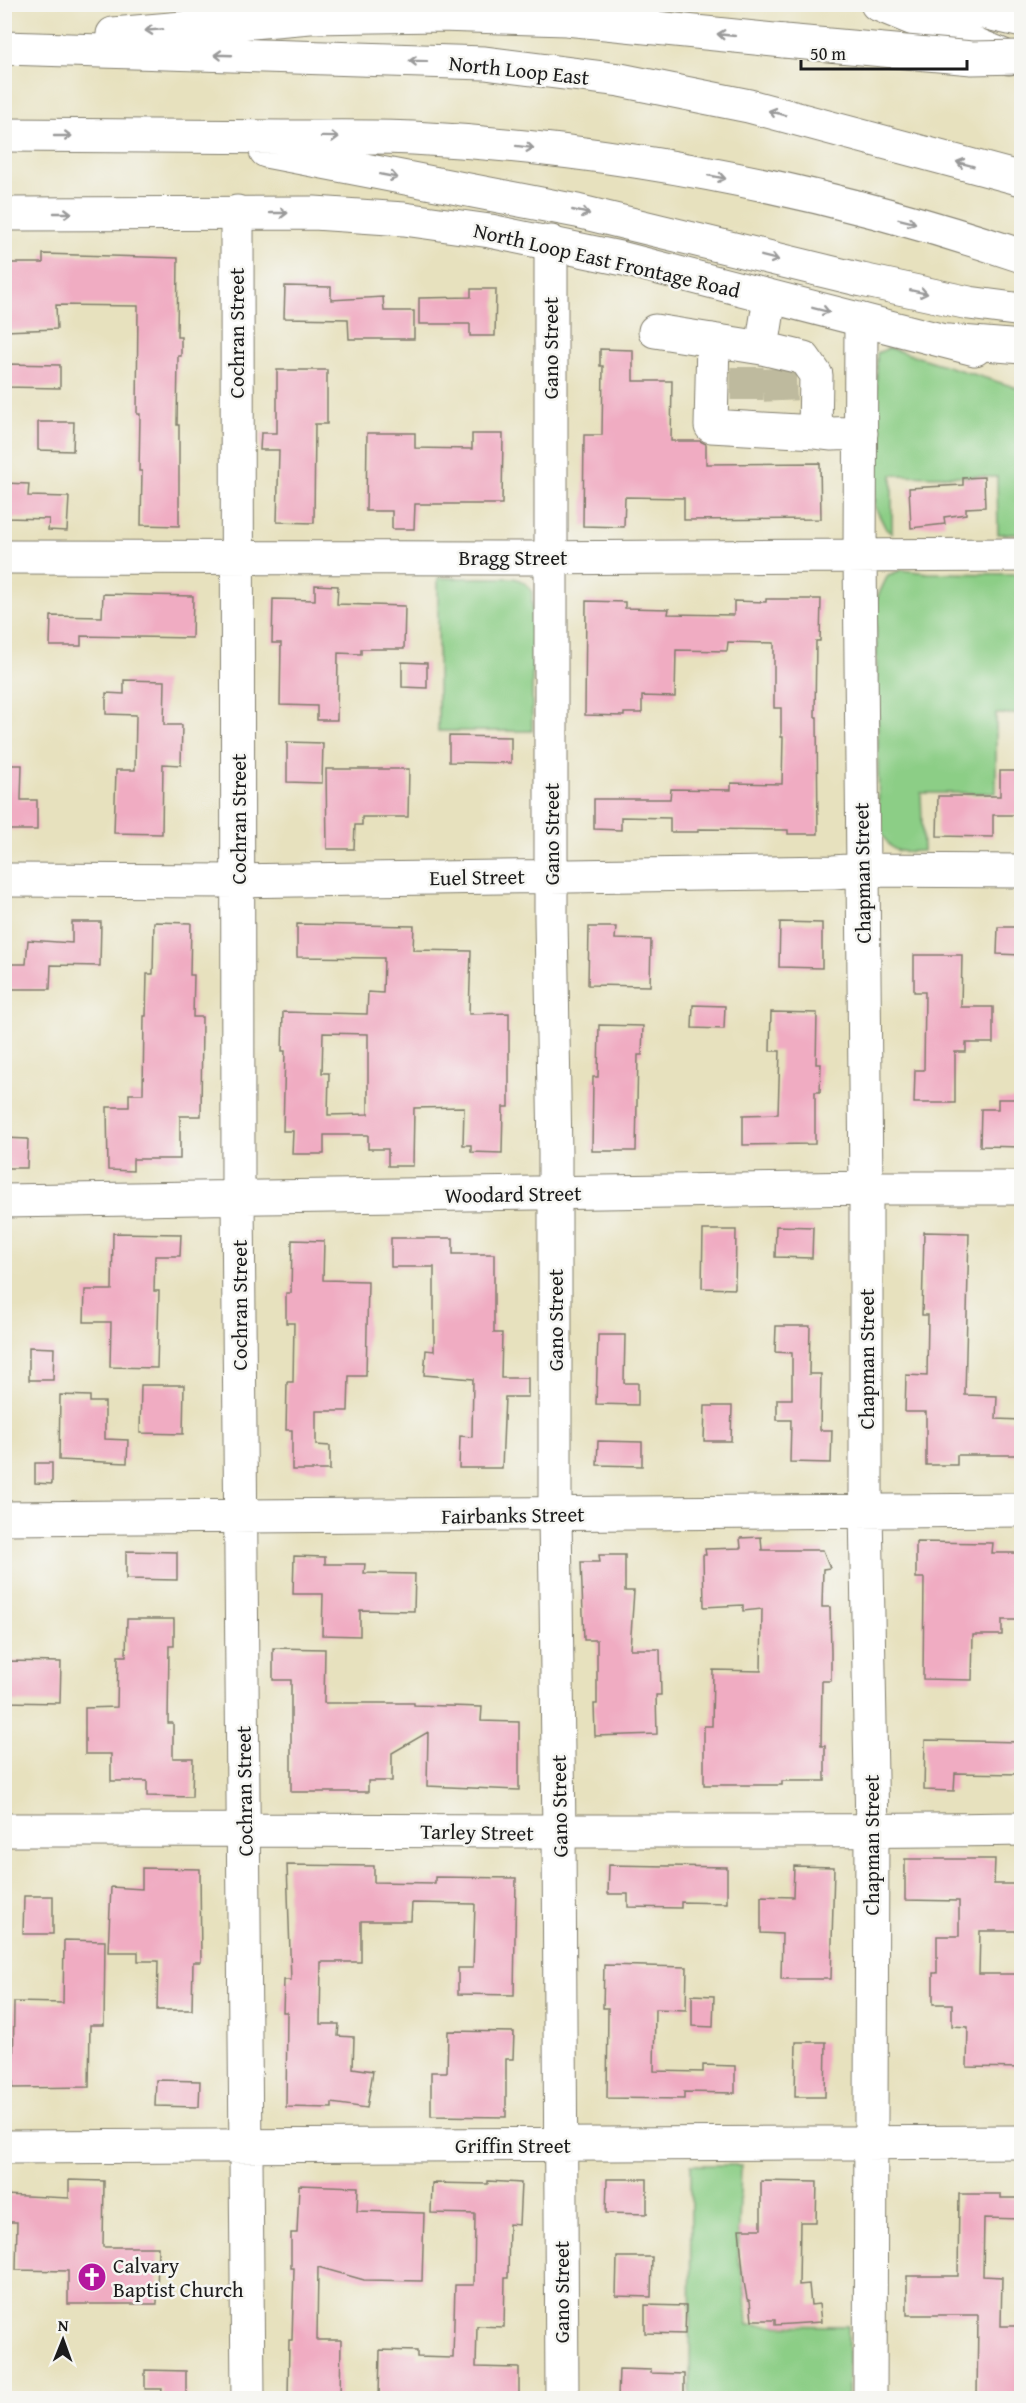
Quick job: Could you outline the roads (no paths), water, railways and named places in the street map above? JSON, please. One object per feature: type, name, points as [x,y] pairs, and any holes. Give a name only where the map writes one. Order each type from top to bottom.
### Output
[{"type":"main road","points":[[877,4],[1022,63]]},
{"type":"main road","points":[[921,4],[987,13],[1022,21]]},
{"type":"main road","points":[[4,43],[310,17],[440,15],[566,19],[972,58],[1022,57]]},
{"type":"main road","name":"North Loop East","points":[[4,48],[485,63],[620,80],[749,106],[1022,179]]},
{"type":"main road","points":[[4,135],[412,138],[517,146],[628,160],[790,191],[949,231],[1022,256]]},
{"type":"main road","points":[[188,136],[577,211],[862,280],[969,303],[1022,310]]},
{"type":"main road","name":"Cochran Street","points":[[237,212],[238,1198],[248,2398]]},
{"type":"main road","name":"North Loop East Frontage Road","points":[[4,214],[314,213],[404,219],[490,231],[551,242],[948,341],[1022,362]]},
{"type":"main road","name":"Gano Street","points":[[551,242],[551,876],[562,2398]]},
{"type":"main road","points":[[763,356],[770,297]]},
{"type":"main road","name":"Chapman Street","points":[[861,320],[860,555],[866,1188],[866,1510],[872,1831],[870,2398]]},
{"type":"main road","points":[[655,331],[712,340],[763,356],[804,358],[816,375],[815,432]]},
{"type":"main road","points":[[712,340],[711,426],[747,420],[781,421],[815,432],[861,434]]},
{"type":"main road","points":[[948,341],[1022,346]]},
{"type":"main road","name":"Bragg Street","points":[[4,557],[550,558],[1022,555]]},
{"type":"main road","name":"Euel Street","points":[[4,880],[238,881],[833,873],[862,870],[1022,871]]},
{"type":"main road","name":"Woodard Street","points":[[4,1201],[866,1188],[1022,1188]]},
{"type":"main road","name":"Fairbanks Street","points":[[4,1518],[1022,1510]]},
{"type":"main road","name":"Tarley Street","points":[[4,1830],[559,1833],[1022,1829]]},
{"type":"main road","name":"Griffin Street","points":[[4,2147],[1022,2142]]},
{"type":"tunnel","points":[[747,367],[747,411]]},
{"type":"tunnel","points":[[779,368],[781,412]]},
{"type":"place","name":"Calvary Baptist Church","points":[[92,2277]]}]
